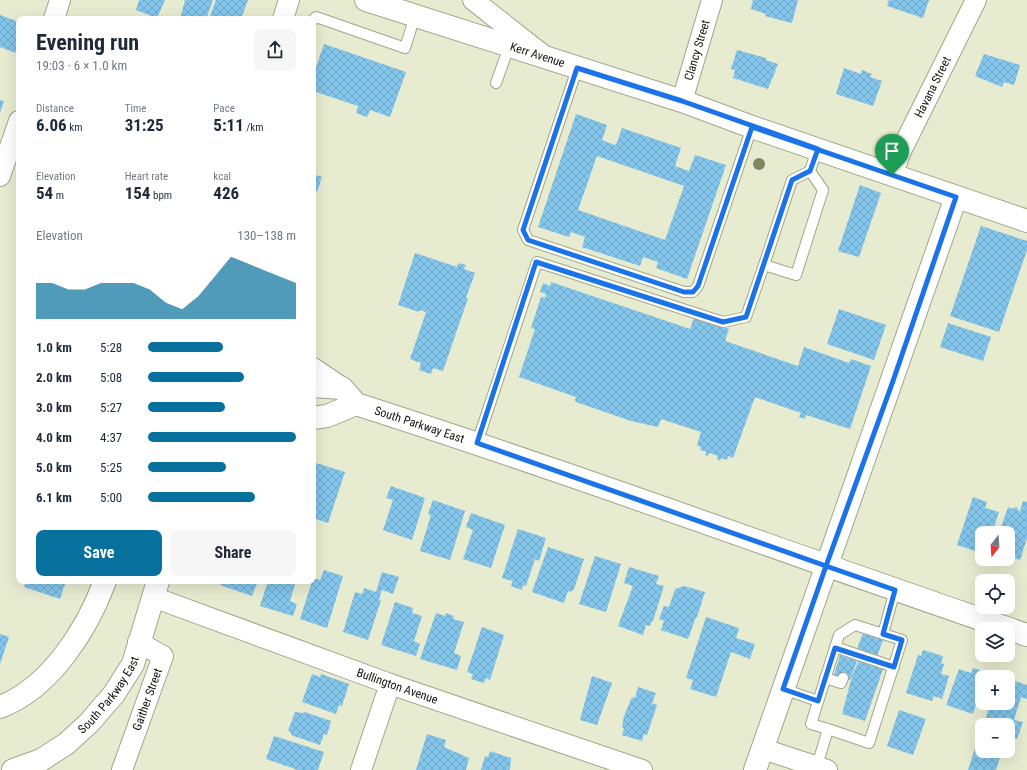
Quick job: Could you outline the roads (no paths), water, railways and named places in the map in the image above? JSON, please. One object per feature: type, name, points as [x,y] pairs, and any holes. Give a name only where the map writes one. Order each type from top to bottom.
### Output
[{"type":"main road","name":"Kerr Avenue","points":[[366,0],[508,47],[682,101],[752,127],[1027,221]]},
{"type":"main road","points":[[755,770],[826,566],[896,374],[956,197]]},
{"type":"main road","name":"South Parkway East","points":[[316,371],[349,396]]},
{"type":"main road","name":"South Parkway East","points":[[316,387],[349,396],[477,443],[1027,635]]},
{"type":"main road","points":[[316,418],[327,416],[349,396]]},
{"type":"main road","points":[[0,707],[31,691],[47,675],[92,614],[104,584]]},
{"type":"main road","name":"South Parkway East","points":[[13,770],[41,760],[66,744],[89,723],[114,694],[132,664],[155,589]]},
{"type":"street","points":[[55,16],[60,0]]},
{"type":"street","points":[[284,16],[289,0]]},
{"type":"street","points":[[473,0],[547,59]]},
{"type":"street","name":"Clancy Street","points":[[682,101],[712,0]]},
{"type":"street","name":"Havana Street","points":[[892,175],[901,151],[976,0]]},
{"type":"street","points":[[0,176],[16,130]]},
{"type":"street","name":"Bullington Avenue","points":[[155,589],[390,684],[642,770]]},
{"type":"street","name":"Gaither Street","points":[[122,770],[163,656],[138,642]]},
{"type":"street","points":[[361,770],[390,684]]},
{"type":"street","points":[[763,749],[822,768]]},
{"type":"lane","points":[[316,17],[405,48],[415,16]]},
{"type":"lane","points":[[496,83],[508,47]]},
{"type":"lane","points":[[577,68],[523,230],[528,240],[661,285],[684,292],[693,292],[698,286],[752,127]]},
{"type":"lane","points":[[477,443],[536,262],[723,322],[746,317],[792,180],[810,171],[818,149]]},
{"type":"lane","points":[[764,265],[796,275],[823,190],[810,171]]},
{"type":"lane","points":[[883,634],[895,590]]},
{"type":"lane","points":[[855,625],[883,634],[902,640],[869,743],[811,724],[839,635],[855,625]]},
{"type":"lane","points":[[835,648],[850,656],[894,667]]},
{"type":"lane","points":[[825,678],[841,683],[843,678]]},
{"type":"lane","points":[[783,689],[818,701]]},
{"type":"lane","points":[[822,768],[828,729]]}]
